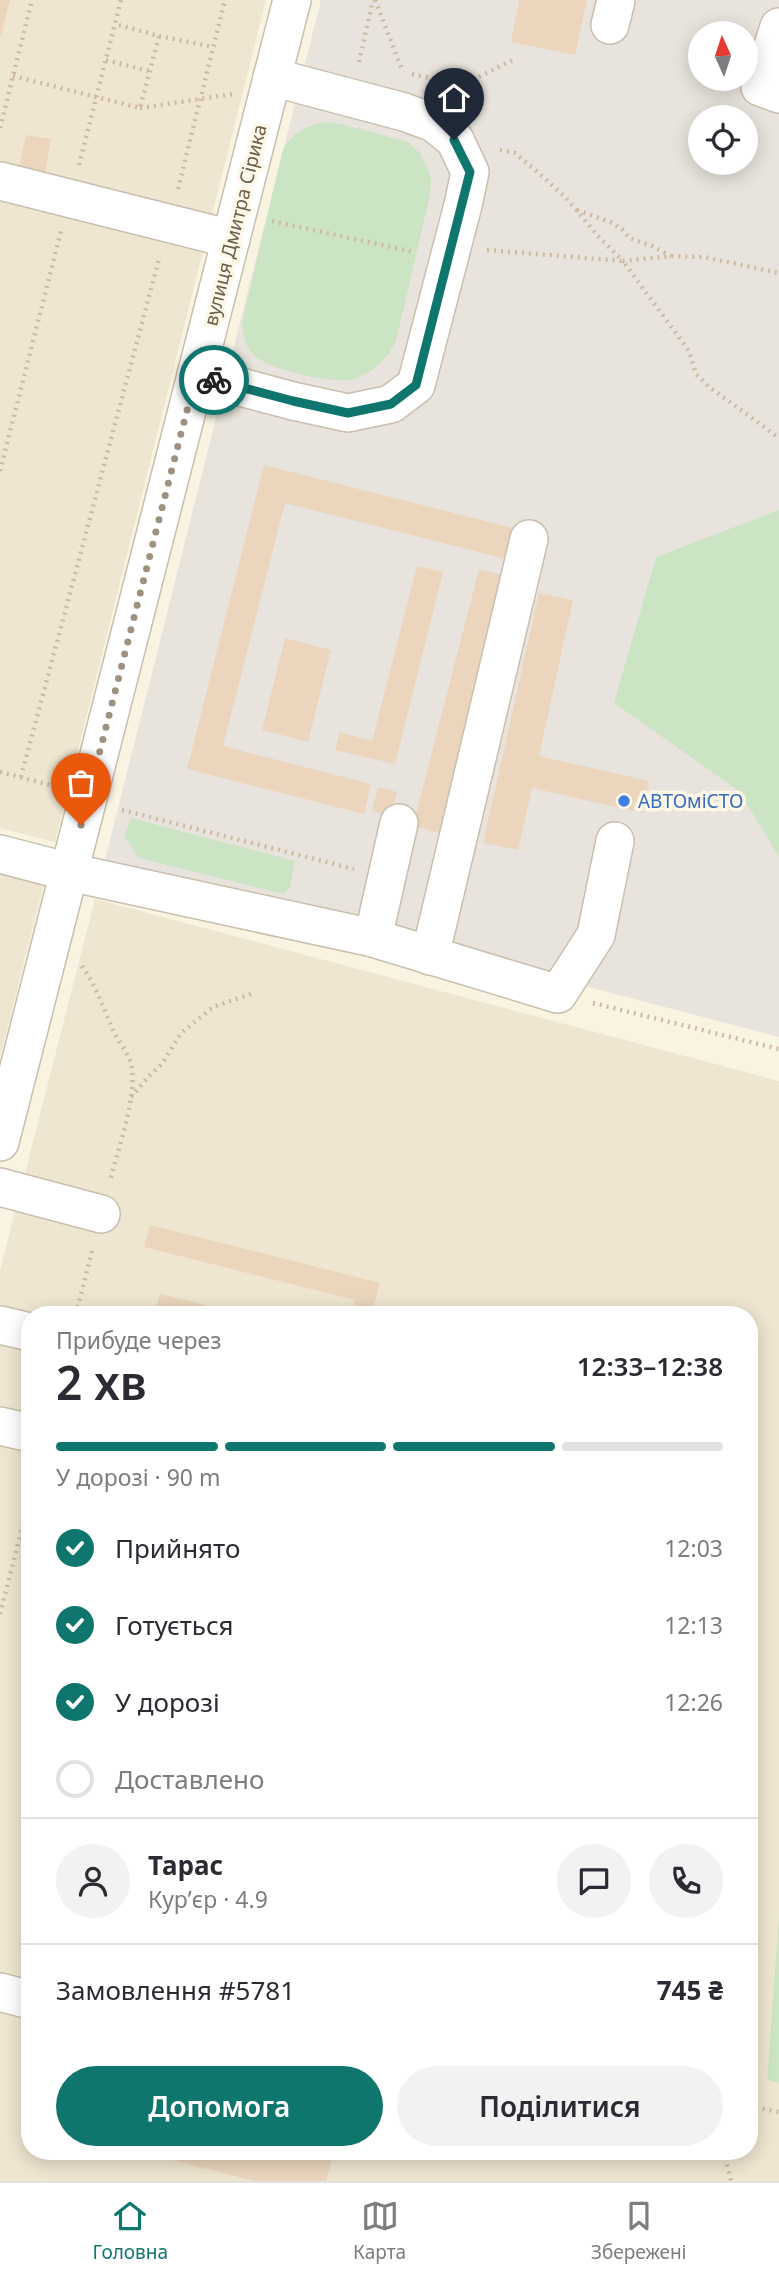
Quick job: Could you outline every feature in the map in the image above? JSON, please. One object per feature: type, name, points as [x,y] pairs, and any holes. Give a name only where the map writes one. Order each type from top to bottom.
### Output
[{"type":"street","name":"вулиця Дмитра Сірика","points":[[0,1142],[292,0]]},
{"type":"street","points":[[779,27],[760,87],[779,94]]},
{"type":"street","points":[[196,375],[348,413],[391,404],[416,385],[450,254],[470,172],[454,140],[434,123],[404,112],[271,83]]},
{"type":"street","points":[[0,181],[169,223],[234,226]]},
{"type":"street","points":[[430,956],[529,539]]},
{"type":"street","points":[[373,938],[399,823]]},
{"type":"street","points":[[0,854],[69,872],[373,938],[558,994],[596,935],[615,841]]},
{"type":"street","points":[[0,1187],[101,1214]]},
{"type":"street","points":[[0,1325],[21,1330]]},
{"type":"street","points":[[0,1426],[21,1431]]},
{"type":"street","points":[[0,1992],[21,1998]]},
{"type":"path","points":[[0,128],[32,0]]},
{"type":"path","points":[[21,777],[169,223],[225,0]]},
{"type":"path","points":[[365,64],[359,62],[374,0]]},
{"type":"path","points":[[374,0],[403,72]]},
{"type":"path","points":[[115,24],[214,47]]},
{"type":"path","points":[[140,108],[159,36]]},
{"type":"path","points":[[106,60],[149,71]]},
{"type":"path","points":[[390,69],[462,85],[513,60]]},
{"type":"path","points":[[13,76],[140,108],[200,99],[271,83]]},
{"type":"path","points":[[454,140],[515,153],[566,198],[623,261],[689,351],[696,374],[708,386],[779,438]]},
{"type":"path","points":[[576,210],[613,223],[629,238],[671,256]]},
{"type":"path","points":[[234,226],[450,254],[623,261],[671,256],[704,257],[779,272]]},
{"type":"path","points":[[0,772],[386,877]]},
{"type":"path","points":[[55,928],[86,972],[107,1012],[113,1030],[125,1049],[132,1068],[131,1098],[162,1065],[181,1033],[213,1007],[251,994]]},
{"type":"path","points":[[558,994],[779,1049]]},
{"type":"path","points":[[0,1614],[21,1532]]},
{"type":"path","points":[[758,2108],[779,2112]]},
{"type":"path","points":[[726,2160],[731,2181]]},
{"type":"shaded area","points":[[0,0],[266,0],[55,842],[0,828]]},
{"type":"shaded area","points":[[321,0],[779,0],[779,1037],[105,860]]},
{"type":"shaded area","points":[[0,872],[44,883],[0,1057]]},
{"type":"shaded area","points":[[95,899],[779,1081],[779,1914],[767,2080],[779,2083],[779,2181],[0,2181],[0,1271]]},
{"type":"green space","points":[[326,122],[408,142],[420,153],[431,179],[430,195],[396,341],[375,368],[348,380],[305,375],[264,362],[247,346],[242,323],[283,149],[301,130]]},
{"type":"green space","points":[[779,510],[779,857],[739,791],[614,703],[656,557]]},
{"type":"green space","points":[[131,818],[295,861],[290,887],[283,894],[139,858],[124,836]]},
{"type":"green space","points":[[779,1914],[779,2083],[767,2080]]},
{"type":"building","points":[[0,0],[10,0],[1,36],[0,36]]},
{"type":"building","points":[[519,0],[587,0],[575,55],[511,42]]},
{"type":"building","points":[[26,135],[51,139],[45,173],[19,168]]},
{"type":"building","points":[[264,465],[517,529],[510,560],[285,503],[223,746],[371,784],[364,814],[187,769]]},
{"type":"building","points":[[417,566],[443,572],[395,764],[335,750],[340,732],[372,741]]},
{"type":"building","points":[[479,569],[506,576],[440,833],[413,826]]},
{"type":"building","points":[[539,593],[573,600],[539,756],[649,781],[642,813],[532,788],[518,850],[483,843]]},
{"type":"building","points":[[285,638],[331,650],[308,742],[262,730]]},
{"type":"building","points":[[378,787],[397,792],[390,816],[372,811]]},
{"type":"building","points":[[150,1225],[380,1283],[374,1306],[353,1306],[355,1300],[144,1247]]},
{"type":"building","points":[[160,1294],[211,1306],[156,1306]]},
{"type":"building","points":[[173,2160],[332,2160],[326,2181],[253,2181]]},
{"type":"way so far","points":[[81,825],[196,375],[214,380]]},
{"type":"place","name":"АВТОміСТО","points":[[624,801]]},
{"type":"route","points":[[214,380],[348,413],[391,404],[416,385],[470,172],[454,140]]}]
